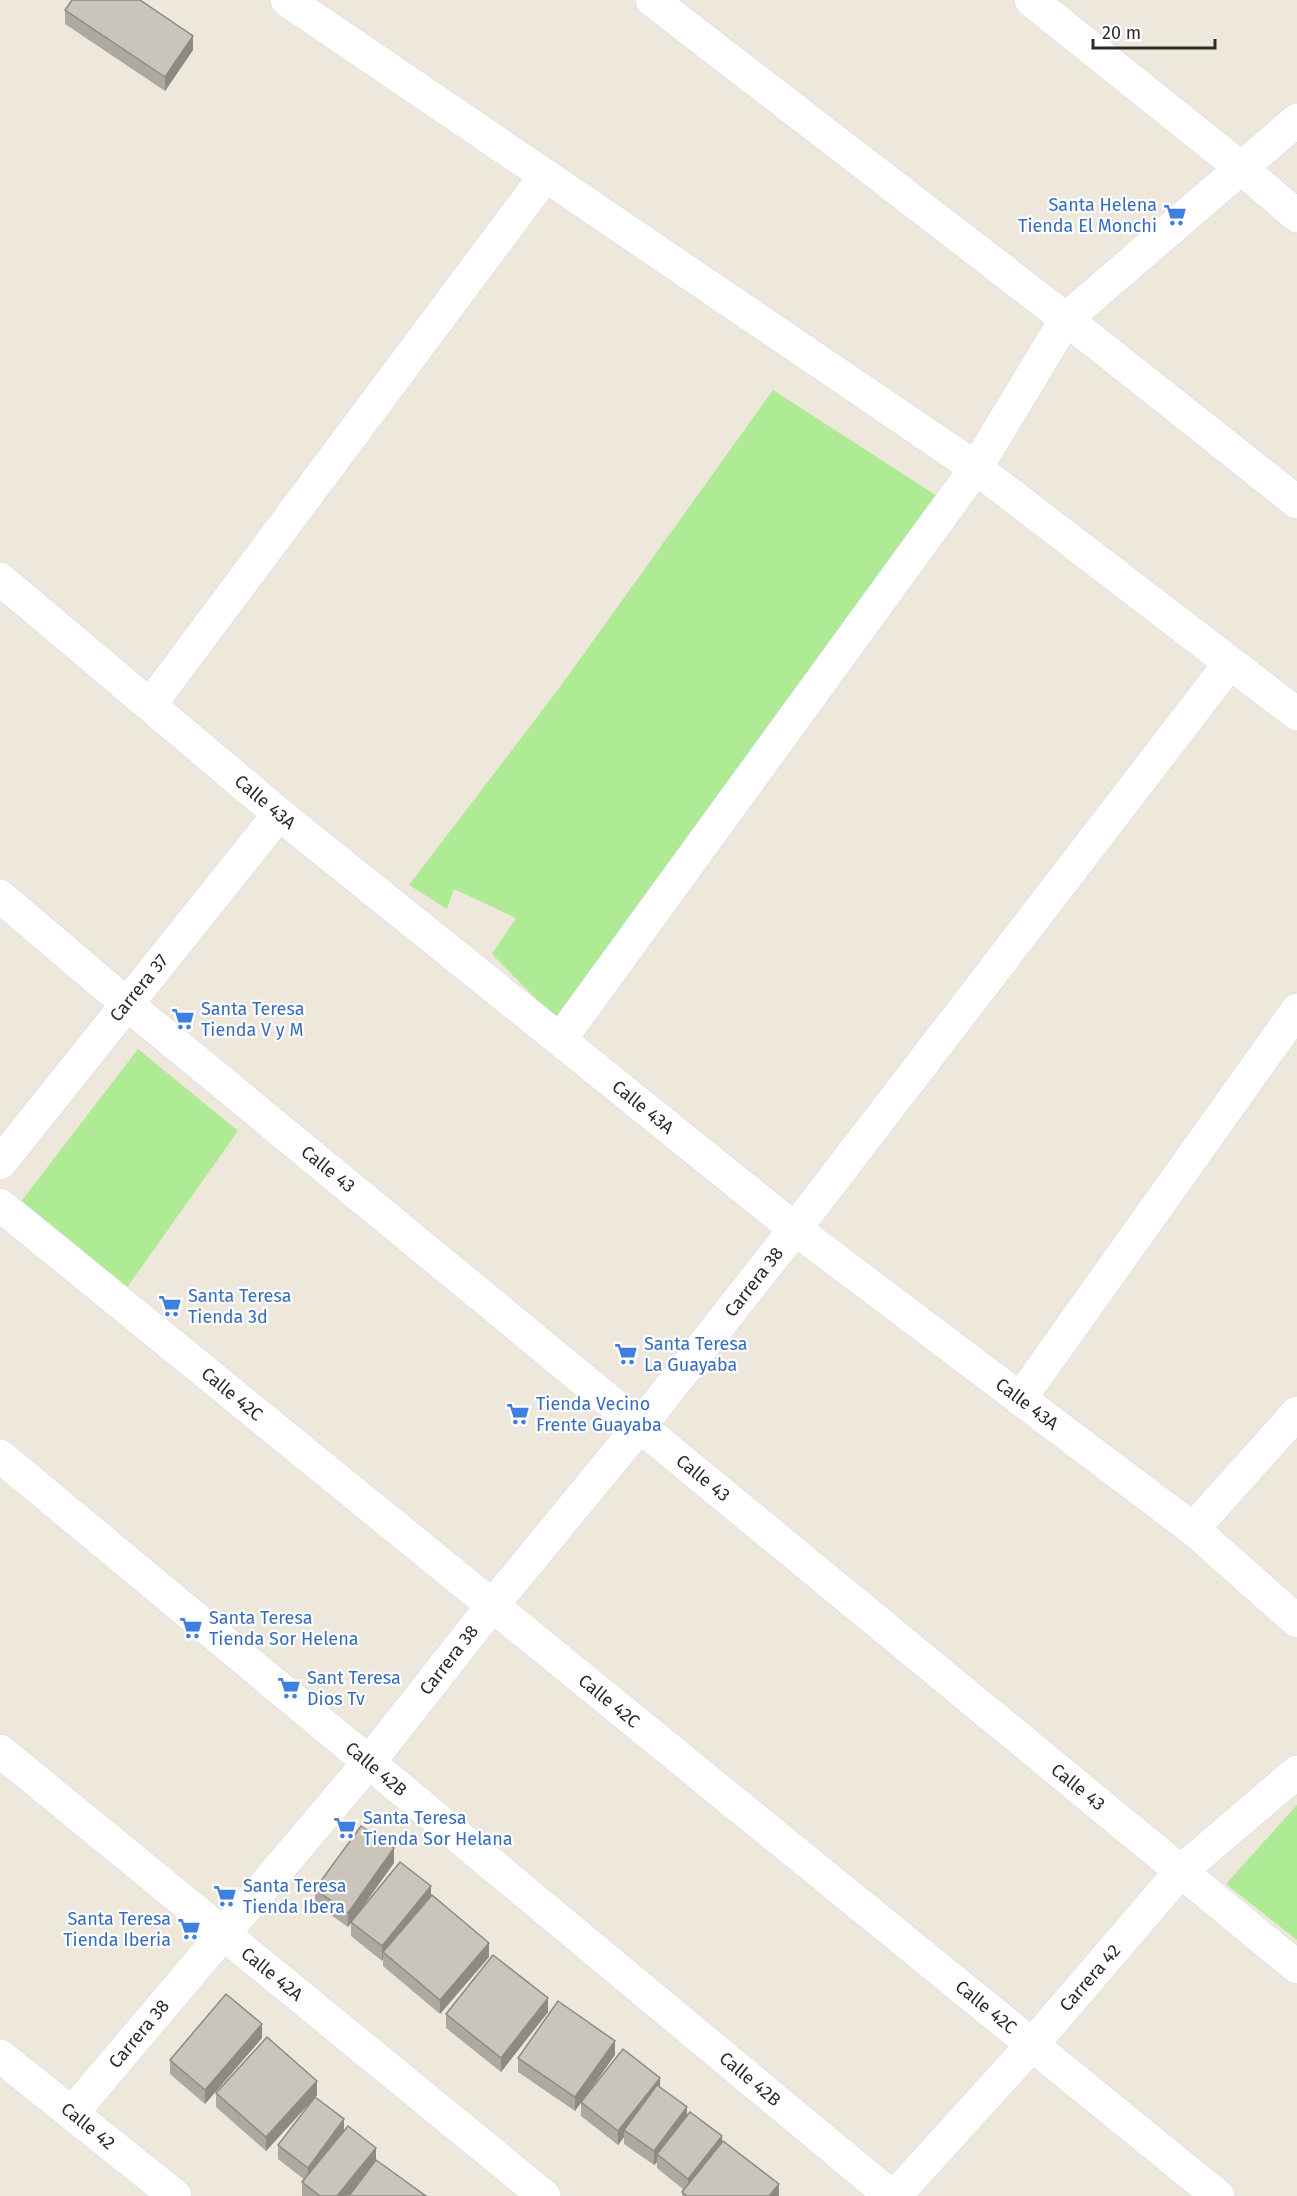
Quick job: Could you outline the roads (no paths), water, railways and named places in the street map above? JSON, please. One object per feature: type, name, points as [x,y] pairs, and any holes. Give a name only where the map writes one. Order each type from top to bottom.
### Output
[{"type":"street","points":[[287,0],[976,468],[1297,714]]},
{"type":"street","points":[[652,0],[1066,319],[1297,502]]},
{"type":"street","points":[[1031,0],[1241,168],[1297,216]]},
{"type":"street","points":[[560,1040],[976,468],[1066,319],[1297,120]]},
{"type":"street","points":[[150,705],[545,176]]},
{"type":"street","name":"Calle 43A","points":[[0,579],[279,814],[795,1229],[1193,1529],[1297,1621]]},
{"type":"street","name":"Carrera 38","points":[[72,2113],[369,1762],[492,1606],[640,1426],[795,1229],[1230,663]]},
{"type":"street","name":"Carrera 37","points":[[0,1163],[279,814]]},
{"type":"street","name":"Calle 43","points":[[0,896],[127,1004],[1297,1967]]},
{"type":"street","points":[[1020,1399],[1297,1010]]},
{"type":"street","name":"Calle 42C","points":[[0,1205],[1218,2196]]},
{"type":"street","points":[[1193,1529],[1297,1413]]},
{"type":"street","name":"Calle 42B","points":[[0,1456],[369,1762],[858,2186],[893,2196]]},
{"type":"street","name":"Calle 42A","points":[[0,1751],[544,2196]]},
{"type":"street","name":"Carrera 42","points":[[893,2196],[1032,2045],[1181,1871],[1297,1773]]},
{"type":"street","name":"Calle 42","points":[[0,2056],[72,2113],[165,2193]]},
{"type":"place","name":"Santa Helena Tienda El Monchi","points":[[1175,215]]},
{"type":"place","name":"Santa Teresa Tienda V y M","points":[[183,1019]]},
{"type":"place","name":"Santa Teresa Tienda 3d","points":[[170,1306]]},
{"type":"place","name":"Santa Teresa La Guayaba","points":[[626,1354]]},
{"type":"place","name":"Tienda Vecino Frente Guayaba","points":[[518,1414]]},
{"type":"place","name":"Santa Teresa Tienda Sor Helena","points":[[191,1628]]},
{"type":"place","name":"Sant Teresa Dios Tv","points":[[289,1688]]},
{"type":"place","name":"Santa Teresa Tienda Sor Helana","points":[[345,1828]]},
{"type":"place","name":"Santa Teresa Tienda Ibera","points":[[225,1896]]},
{"type":"place","name":"Santa Teresa Tienda Iberia","points":[[189,1929]]}]
